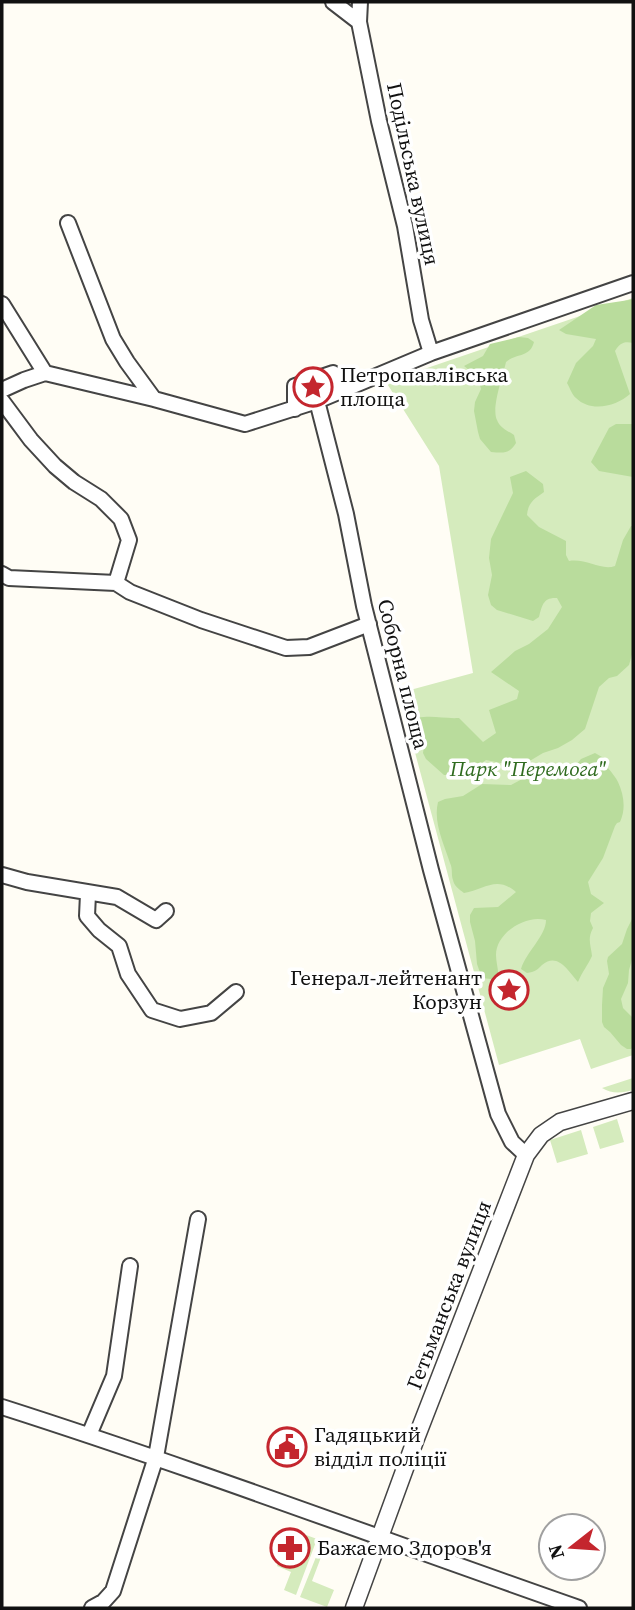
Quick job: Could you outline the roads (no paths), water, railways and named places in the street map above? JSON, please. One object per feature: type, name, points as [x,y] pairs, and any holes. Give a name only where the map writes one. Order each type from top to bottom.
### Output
[{"type":"street","points":[[333,2],[359,22]]},
{"type":"street","name":"Подільська вулиця","points":[[360,2],[359,22],[379,121],[405,226],[421,320],[431,354]]},
{"type":"street","points":[[68,223],[113,339],[154,399]]},
{"type":"street","points":[[2,390],[45,373],[245,424],[295,409],[431,354],[633,283]]},
{"type":"street","points":[[2,304],[45,373]]},
{"type":"street","points":[[295,409],[295,386],[333,373],[339,392]]},
{"type":"street","points":[[2,401],[31,440],[55,466],[101,499],[121,519],[129,540],[116,583]]},
{"type":"street","name":"Соборна площа","points":[[317,401],[346,514],[369,624],[431,870],[498,1114],[512,1142],[526,1155]]},
{"type":"street","points":[[2,574],[9,578],[116,583],[130,592],[201,620],[286,648],[309,647],[369,624]]},
{"type":"street","points":[[2,875],[88,894],[117,897],[156,920],[166,911]]},
{"type":"street","points":[[88,894],[87,916],[119,946],[128,974],[152,1010],[180,1019],[211,1013],[236,992]]},
{"type":"street","points":[[526,1155],[541,1135],[560,1122],[633,1101]]},
{"type":"street","name":"Гетьманська вулиця","points":[[354,1608],[526,1155]]},
{"type":"street","points":[[92,1608],[103,1602],[113,1591],[156,1457],[198,1219]]},
{"type":"street","points":[[89,1435],[114,1376],[130,1266]]},
{"type":"street","points":[[2,1407],[156,1457],[579,1608]]},
{"type":"place","name":"Петропавлівська площа","points":[[313,387]]},
{"type":"place","name":"Генерал-лейтенант Корзун","points":[[509,990]]},
{"type":"place","name":"Гадяцький відділ поліції","points":[[287,1447]]},
{"type":"place","name":"Бажаємо Здоров'я","points":[[290,1548]]},
{"type":"park label","name":"Парк \"Перемога\"","points":[[528,769]]}]
